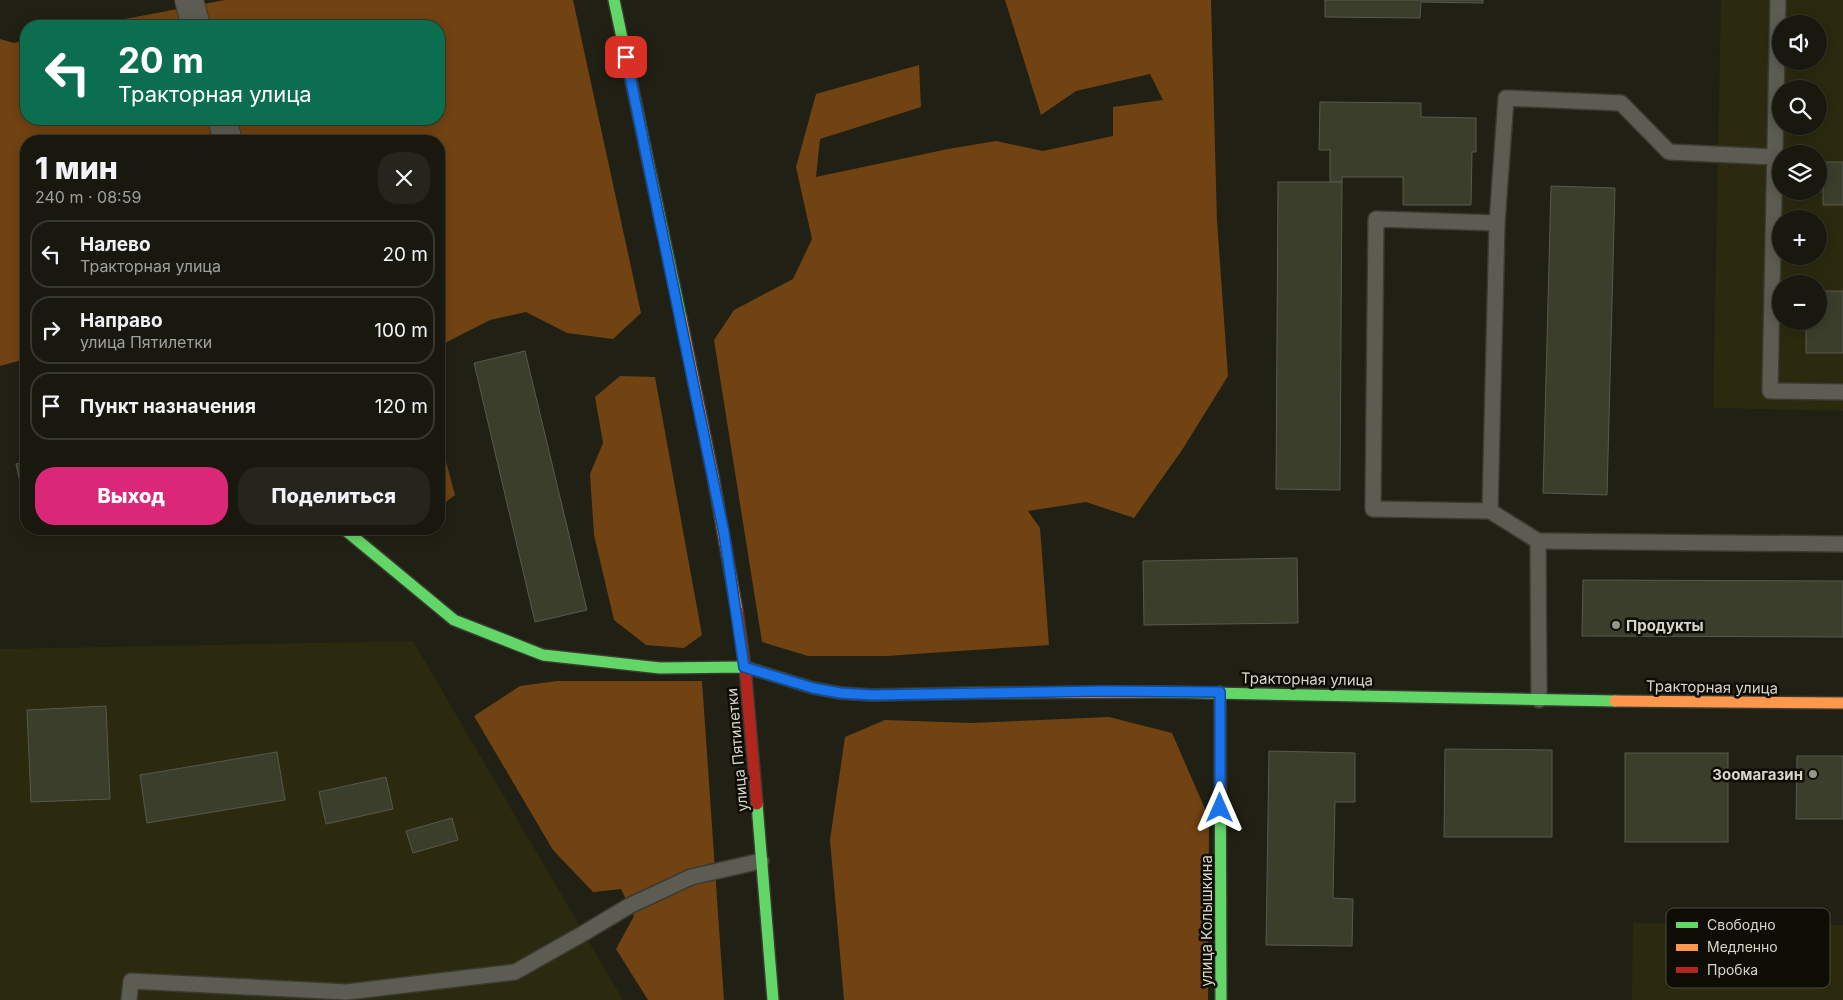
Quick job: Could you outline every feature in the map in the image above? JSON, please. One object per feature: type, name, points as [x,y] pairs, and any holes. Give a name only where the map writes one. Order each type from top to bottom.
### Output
[{"type":"street","points":[[189,0],[194,20]]},
{"type":"street","name":"улица Пятилетки","points":[[614,0],[722,523],[744,667],[773,1000]]},
{"type":"street","name":"Тракторная улица","points":[[351,535],[454,620],[543,655],[660,668],[744,667],[813,688],[840,693],[872,695],[1103,691],[1220,692],[1539,700],[1843,703]]},
{"type":"street","name":"улица Колышкина","points":[[1220,692],[1221,1000]]},
{"type":"lane","points":[[1775,145],[1778,0]]},
{"type":"lane","points":[[1490,511],[1497,223],[1506,98],[1621,103],[1669,152],[1772,157]]},
{"type":"lane","points":[[1774,200],[1770,391],[1843,392]]},
{"type":"lane","points":[[1497,223],[1376,219],[1373,509],[1490,511],[1538,541],[1843,544]]},
{"type":"lane","points":[[1538,541],[1539,700]]},
{"type":"lane","points":[[130,1000],[131,981],[346,992],[515,972],[584,934],[629,906],[691,877],[761,861]]},
{"type":"shaded area","points":[[225,0],[573,0],[641,313],[613,339],[567,333],[526,312],[490,320],[445,343],[445,135],[20,135],[20,361],[0,366],[0,39],[14,43],[20,42],[20,125],[445,125],[445,20],[120,20]]},
{"type":"shaded area","points":[[1005,0],[1211,0],[1217,221],[1228,376],[1182,450],[1134,518],[1086,502],[1028,511],[1040,528],[1049,645],[886,656],[808,656],[762,642],[714,340],[734,310],[793,279],[812,239],[796,167],[816,94],[919,65],[921,107],[820,139],[816,177],[948,149],[996,141],[1043,151],[1113,136],[1113,107],[1163,100],[1150,74],[1076,91],[1041,115]]},
{"type":"shaded area","points":[[1721,0],[1843,0],[1843,411],[1713,408]]},
{"type":"shaded area","points":[[620,376],[655,377],[702,635],[684,648],[646,645],[614,620],[594,535],[590,474],[603,443],[595,397]]},
{"type":"shaded area","points":[[445,458],[455,495],[445,502]]},
{"type":"shaded area","points":[[413,641],[623,1000],[0,1000],[0,649]]},
{"type":"shaded area","points":[[557,681],[702,681],[724,1000],[648,1000],[616,949],[634,916],[621,889],[593,892],[553,850],[474,716],[520,686]]},
{"type":"shaded area","points":[[1109,717],[1172,733],[1209,818],[1208,1000],[844,1000],[830,840],[845,737],[885,720],[972,723]]},
{"type":"shaded area","points":[[1633,923],[1666,923],[1666,988],[1830,988],[1830,925],[1843,925],[1843,1000],[1632,1000]]},
{"type":"building","points":[[1325,0],[1483,0],[1483,3],[1421,2],[1420,18],[1325,17]]},
{"type":"building","points":[[1320,102],[1421,103],[1421,117],[1476,118],[1476,152],[1472,152],[1471,205],[1403,205],[1403,177],[1342,177],[1342,182],[1330,182],[1330,150],[1319,150]]},
{"type":"building","points":[[1827,162],[1843,162],[1843,205],[1823,205],[1823,200],[1827,200]]},
{"type":"building","points":[[1278,182],[1342,182],[1340,490],[1276,489]]},
{"type":"building","points":[[1551,186],[1615,188],[1607,495],[1543,493]]},
{"type":"building","points":[[1827,291],[1843,291],[1843,353],[1806,353],[1806,330],[1827,330]]},
{"type":"building","points":[[525,351],[587,610],[535,622],[474,363]]},
{"type":"building","points":[[20,463],[20,482],[16,464]]},
{"type":"building","points":[[1297,558],[1298,623],[1144,625],[1143,561]]},
{"type":"building","points":[[1583,580],[1843,581],[1843,637],[1582,636]]},
{"type":"building","points":[[106,706],[110,799],[31,802],[27,710]]},
{"type":"building","points":[[1445,749],[1552,750],[1552,837],[1444,837]]},
{"type":"building","points":[[1269,751],[1355,753],[1355,802],[1335,802],[1333,898],[1353,899],[1352,946],[1266,945]]},
{"type":"building","points":[[277,752],[285,800],[147,823],[140,775]]},
{"type":"building","points":[[1625,753],[1728,753],[1728,842],[1625,842]]},
{"type":"building","points":[[1797,756],[1843,756],[1843,819],[1796,819]]},
{"type":"building","points":[[386,777],[393,809],[326,824],[319,792]]},
{"type":"building","points":[[452,818],[458,840],[413,853],[406,831]]},
{"type":"traffic: fast","points":[[614,0],[681,318]]},
{"type":"traffic: fast","points":[[351,535],[454,620],[543,655],[660,668],[745,667],[813,688],[840,693],[872,695],[979,693]]},
{"type":"traffic: fast","points":[[1160,692],[1615,701]]},
{"type":"traffic: fast","points":[[1220,692],[1221,1000]]},
{"type":"traffic: fast","points":[[757,804],[773,1000]]},
{"type":"traffic: slow","points":[[681,318],[713,476],[737,611]]},
{"type":"traffic: slow","points":[[979,693],[1160,692]]},
{"type":"traffic: slow","points":[[1615,701],[1843,703]]},
{"type":"traffic: jam","points":[[737,611],[745,667],[757,804]]},
{"type":"place","name":"Продукты","points":[[1616,625]]},
{"type":"place","name":"Зоомагазин","points":[[1813,774]]},
{"type":"route","points":[[626,57],[724,533],[744,667],[813,688],[840,693],[872,695],[1103,691],[1220,692],[1220,808]]}]
